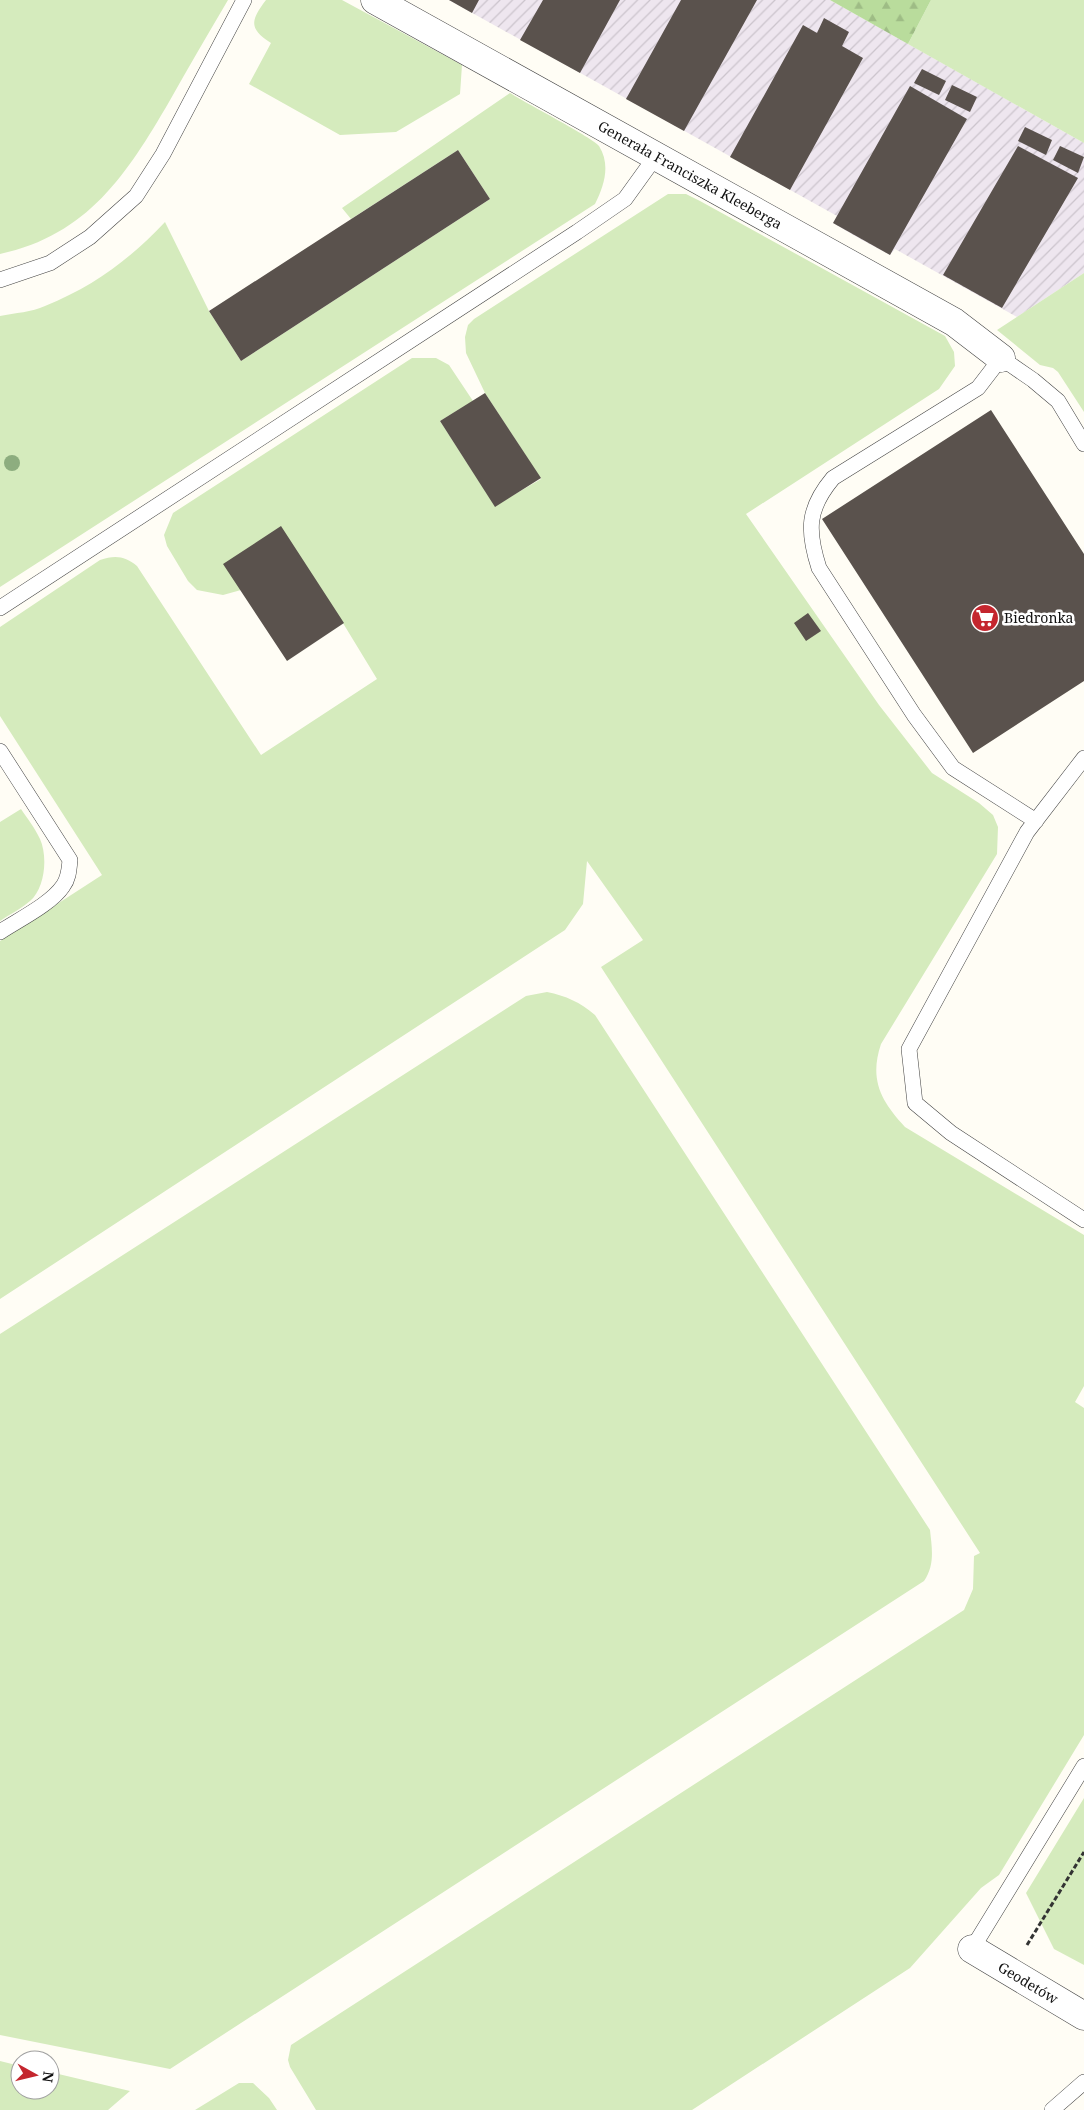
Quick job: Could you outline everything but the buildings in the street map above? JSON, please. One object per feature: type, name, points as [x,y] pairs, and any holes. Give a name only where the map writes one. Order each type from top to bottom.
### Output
[{"type":"street","name":"Generała Franciszka Kleeberga","points":[[375,0],[954,322],[1001,358]]},
{"type":"street","name":"Geodetów","points":[[972,1949],[1084,2016]]},
{"type":"lane","points":[[0,280],[50,263],[90,237],[136,196],[163,154],[244,0]]},
{"type":"lane","points":[[0,608],[625,199],[656,156]]},
{"type":"lane","points":[[1036,821],[953,768],[914,715],[819,568],[814,551],[810,523],[820,494],[833,478],[978,388],[1001,358],[1033,380],[1058,401],[1084,444]]},
{"type":"lane","points":[[0,751],[70,860],[68,875],[62,887],[37,908],[0,932]]},
{"type":"lane","points":[[1084,758],[1027,832],[909,1049],[910,1074],[915,1103],[951,1133],[1084,1220]]},
{"type":"lane","points":[[972,1949],[1084,1766]]},
{"type":"lane","points":[[1052,2110],[1084,2082]]},
{"type":"path","points":[[1010,1972],[1084,1852]]},
{"type":"shaded area","points":[[449,0],[830,0],[1084,143],[1084,273],[1017,317],[895,249],[890,255],[862,240],[833,223],[837,216]]},
{"type":"green space","points":[[0,0],[228,0],[153,128],[120,177],[102,198],[81,217],[58,232],[31,245],[0,254]]},
{"type":"green space","points":[[266,0],[342,0],[462,65],[460,94],[396,132],[340,135],[249,84],[271,43],[259,33],[254,24],[257,14]]},
{"type":"green space","points":[[830,0],[931,0],[908,44]]},
{"type":"green space","points":[[931,0],[1084,0],[1084,143],[908,44]]},
{"type":"green space","points":[[510,93],[599,146],[605,161],[605,175],[595,204],[0,587],[0,316],[40,308],[95,281],[124,260],[165,222],[209,311],[241,361],[490,199],[458,150],[351,219],[342,208]]},
{"type":"green space","points":[[668,194],[686,194],[700,201],[945,336],[954,352],[955,366],[939,389],[746,514],[879,705],[932,773],[979,803],[993,815],[998,827],[997,854],[881,1044],[876,1068],[877,1079],[889,1108],[905,1127],[1084,1235],[1084,1386],[1075,1402],[1084,1408],[1084,1735],[999,1875],[981,1888],[910,1968],[692,2110],[316,2110],[290,2067],[288,2060],[291,2045],[964,1610],[973,1589],[974,1556],[980,1553],[601,967],[643,940],[587,861],[583,904],[565,930],[0,1299],[0,941],[102,875],[0,716],[0,627],[100,560],[110,557],[124,558],[137,566],[261,755],[377,679],[335,610],[241,590],[223,595],[197,590],[188,581],[167,546],[164,535],[173,513],[412,358],[436,358],[449,365],[473,401],[440,421],[495,506],[541,479],[485,393],[466,353],[465,337],[468,325],[474,319]]},
{"type":"green space","points":[[1084,273],[1084,412],[1058,372],[1053,368],[1040,365],[997,330]]},
{"type":"green space","points":[[21,809],[40,839],[44,854],[44,872],[39,888],[30,901],[0,921],[0,822]]},
{"type":"green space","points":[[547,992],[572,1000],[584,1006],[595,1015],[930,1530],[932,1557],[930,1569],[924,1581],[170,2069],[0,2035],[0,1334],[526,996]]},
{"type":"green space","points":[[1084,1798],[1084,1965],[1054,1949],[1026,1893]]},
{"type":"green space","points":[[0,2061],[10,2064],[10,2100],[60,2100],[60,2074],[130,2091],[108,2110],[0,2110]]},
{"type":"green space","points":[[239,2083],[253,2083],[269,2098],[277,2110],[195,2110]]},
{"type":"place","name":"Biedronka","points":[[985,618]]}]
